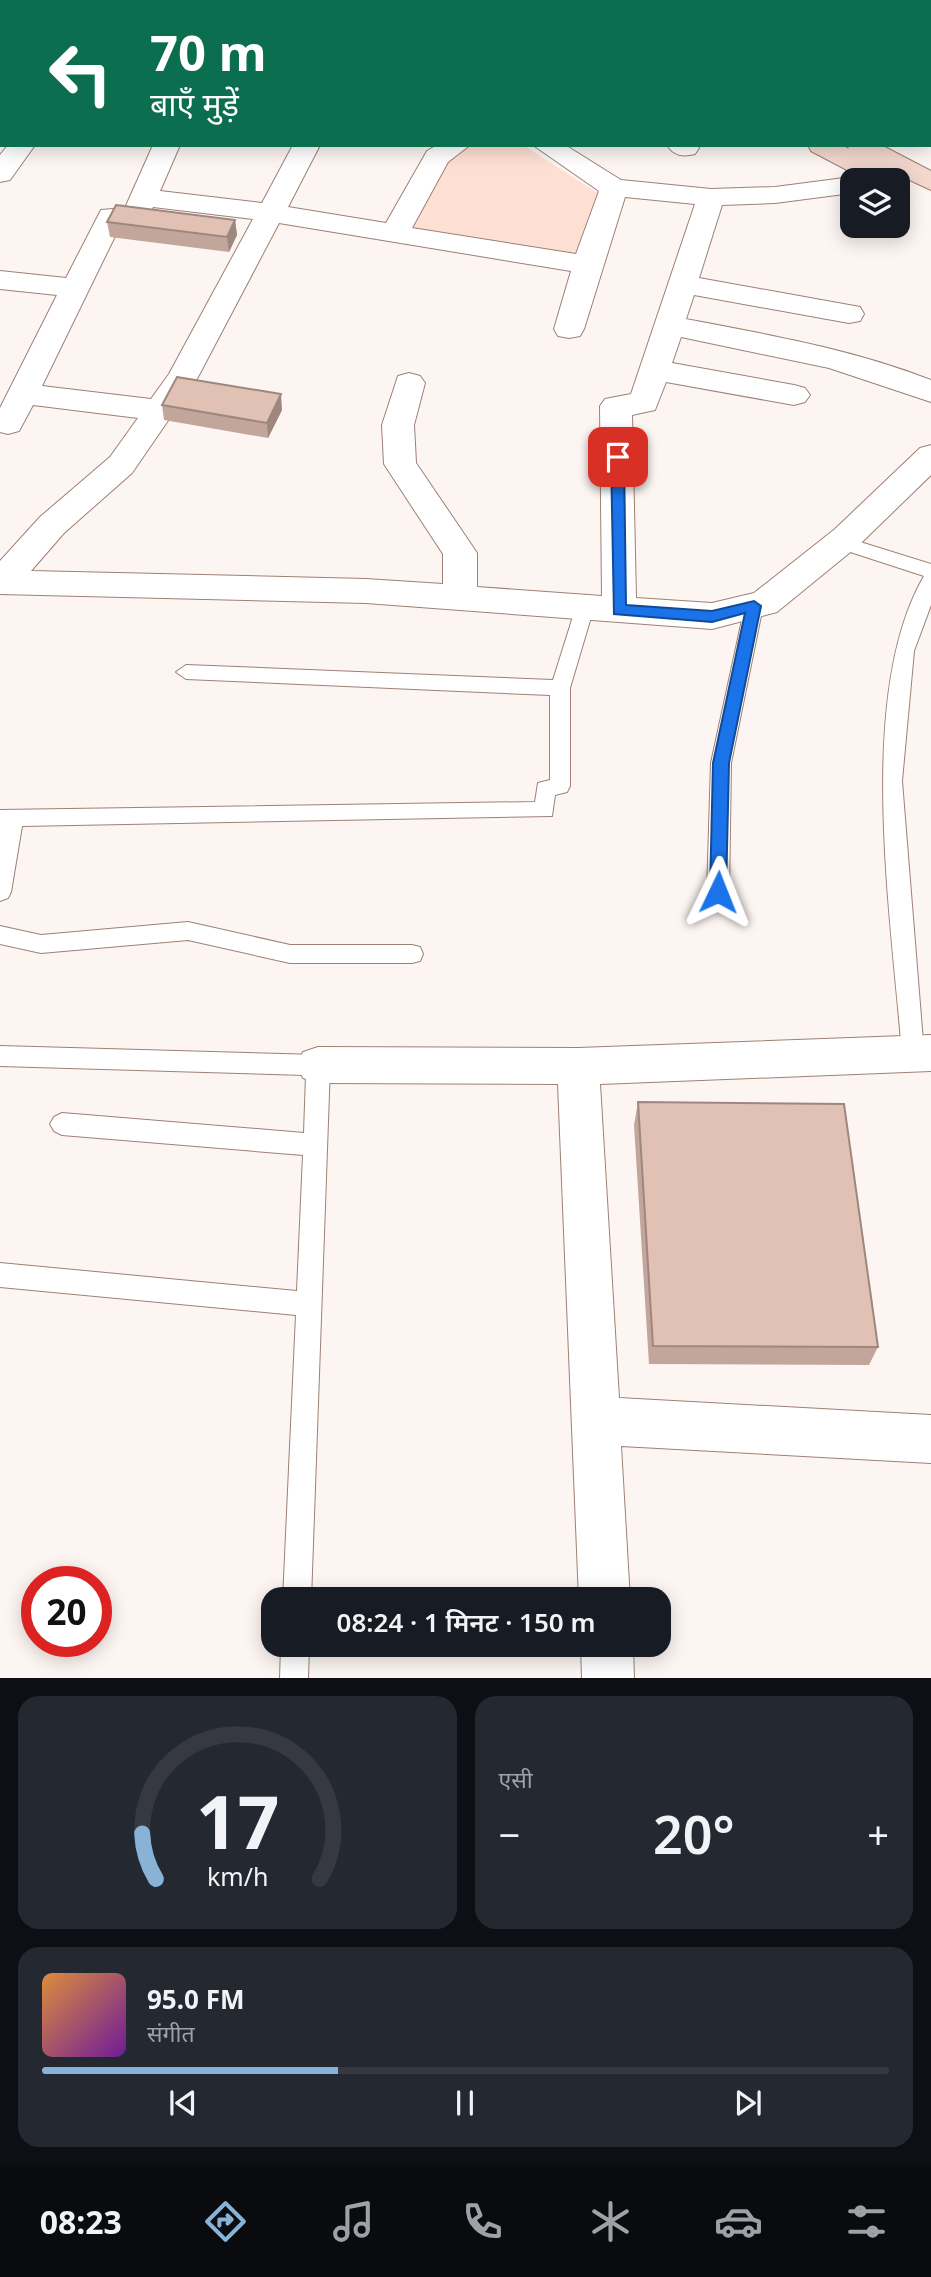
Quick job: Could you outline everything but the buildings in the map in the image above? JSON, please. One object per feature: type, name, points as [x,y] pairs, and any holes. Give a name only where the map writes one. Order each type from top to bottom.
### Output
[{"type":"main road","points":[[824,147],[856,168]]},
{"type":"main road","points":[[864,147],[931,181]]},
{"type":"main road","points":[[898,147],[931,164]]},
{"type":"main road","points":[[910,195],[931,203]]},
{"type":"street","points":[[0,174],[20,147]]},
{"type":"street","points":[[8,424],[111,216],[135,216],[166,147]]},
{"type":"street","points":[[0,582],[52,525],[121,465],[160,410],[183,377],[306,147]]},
{"type":"street","points":[[395,233],[437,157],[454,147]]},
{"type":"street","points":[[549,147],[614,188],[711,197],[775,195],[840,186]]},
{"type":"street","points":[[569,328],[587,265],[614,188]]},
{"type":"street","points":[[143,197],[270,213],[587,265]]},
{"type":"street","points":[[619,610],[616,406],[644,403],[711,197]]},
{"type":"street","points":[[0,280],[75,288]]},
{"type":"street","points":[[682,284],[849,314]]},
{"type":"street","points":[[668,325],[834,358],[890,374],[931,392]]},
{"type":"street","points":[[654,370],[794,395]]},
{"type":"street","points":[[409,383],[398,425],[400,464],[460,553],[460,598]]},
{"type":"street","points":[[23,394],[160,410]]},
{"type":"street","points":[[0,582],[366,591],[712,616],[765,603],[841,542],[931,456]]},
{"type":"street","points":[[318,1065],[578,1066],[922,1053]]},
{"type":"street","points":[[578,1066],[604,1587]]},
{"type":"street","points":[[596,1421],[931,1439]]},
{"type":"street","points":[[607,1657],[608,1678]]},
{"type":"lane","points":[[841,542],[931,571]]},
{"type":"lane","points":[[922,1053],[892,780],[904,651],[931,580]]},
{"type":"lane","points":[[718,892],[721,763],[754,606]]},
{"type":"lane","points":[[0,892],[7,818],[545,810],[545,789],[561,786],[560,688],[584,607]]},
{"type":"lane","points":[[186,672],[560,688]]},
{"type":"lane","points":[[0,935],[41,944],[188,931],[290,954],[412,954]]},
{"type":"lane","points":[[0,1056],[318,1065],[297,1587]]},
{"type":"lane","points":[[62,1124],[314,1145]]},
{"type":"lane","points":[[0,1275],[308,1304]]},
{"type":"lane","points":[[294,1678],[295,1657]]},
{"type":"shaded area","points":[[464,147],[526,147],[599,194],[575,259],[408,229],[446,159]]},
{"type":"route","points":[[618,457],[619,610],[712,616],[754,606],[721,763],[718,892]]}]
